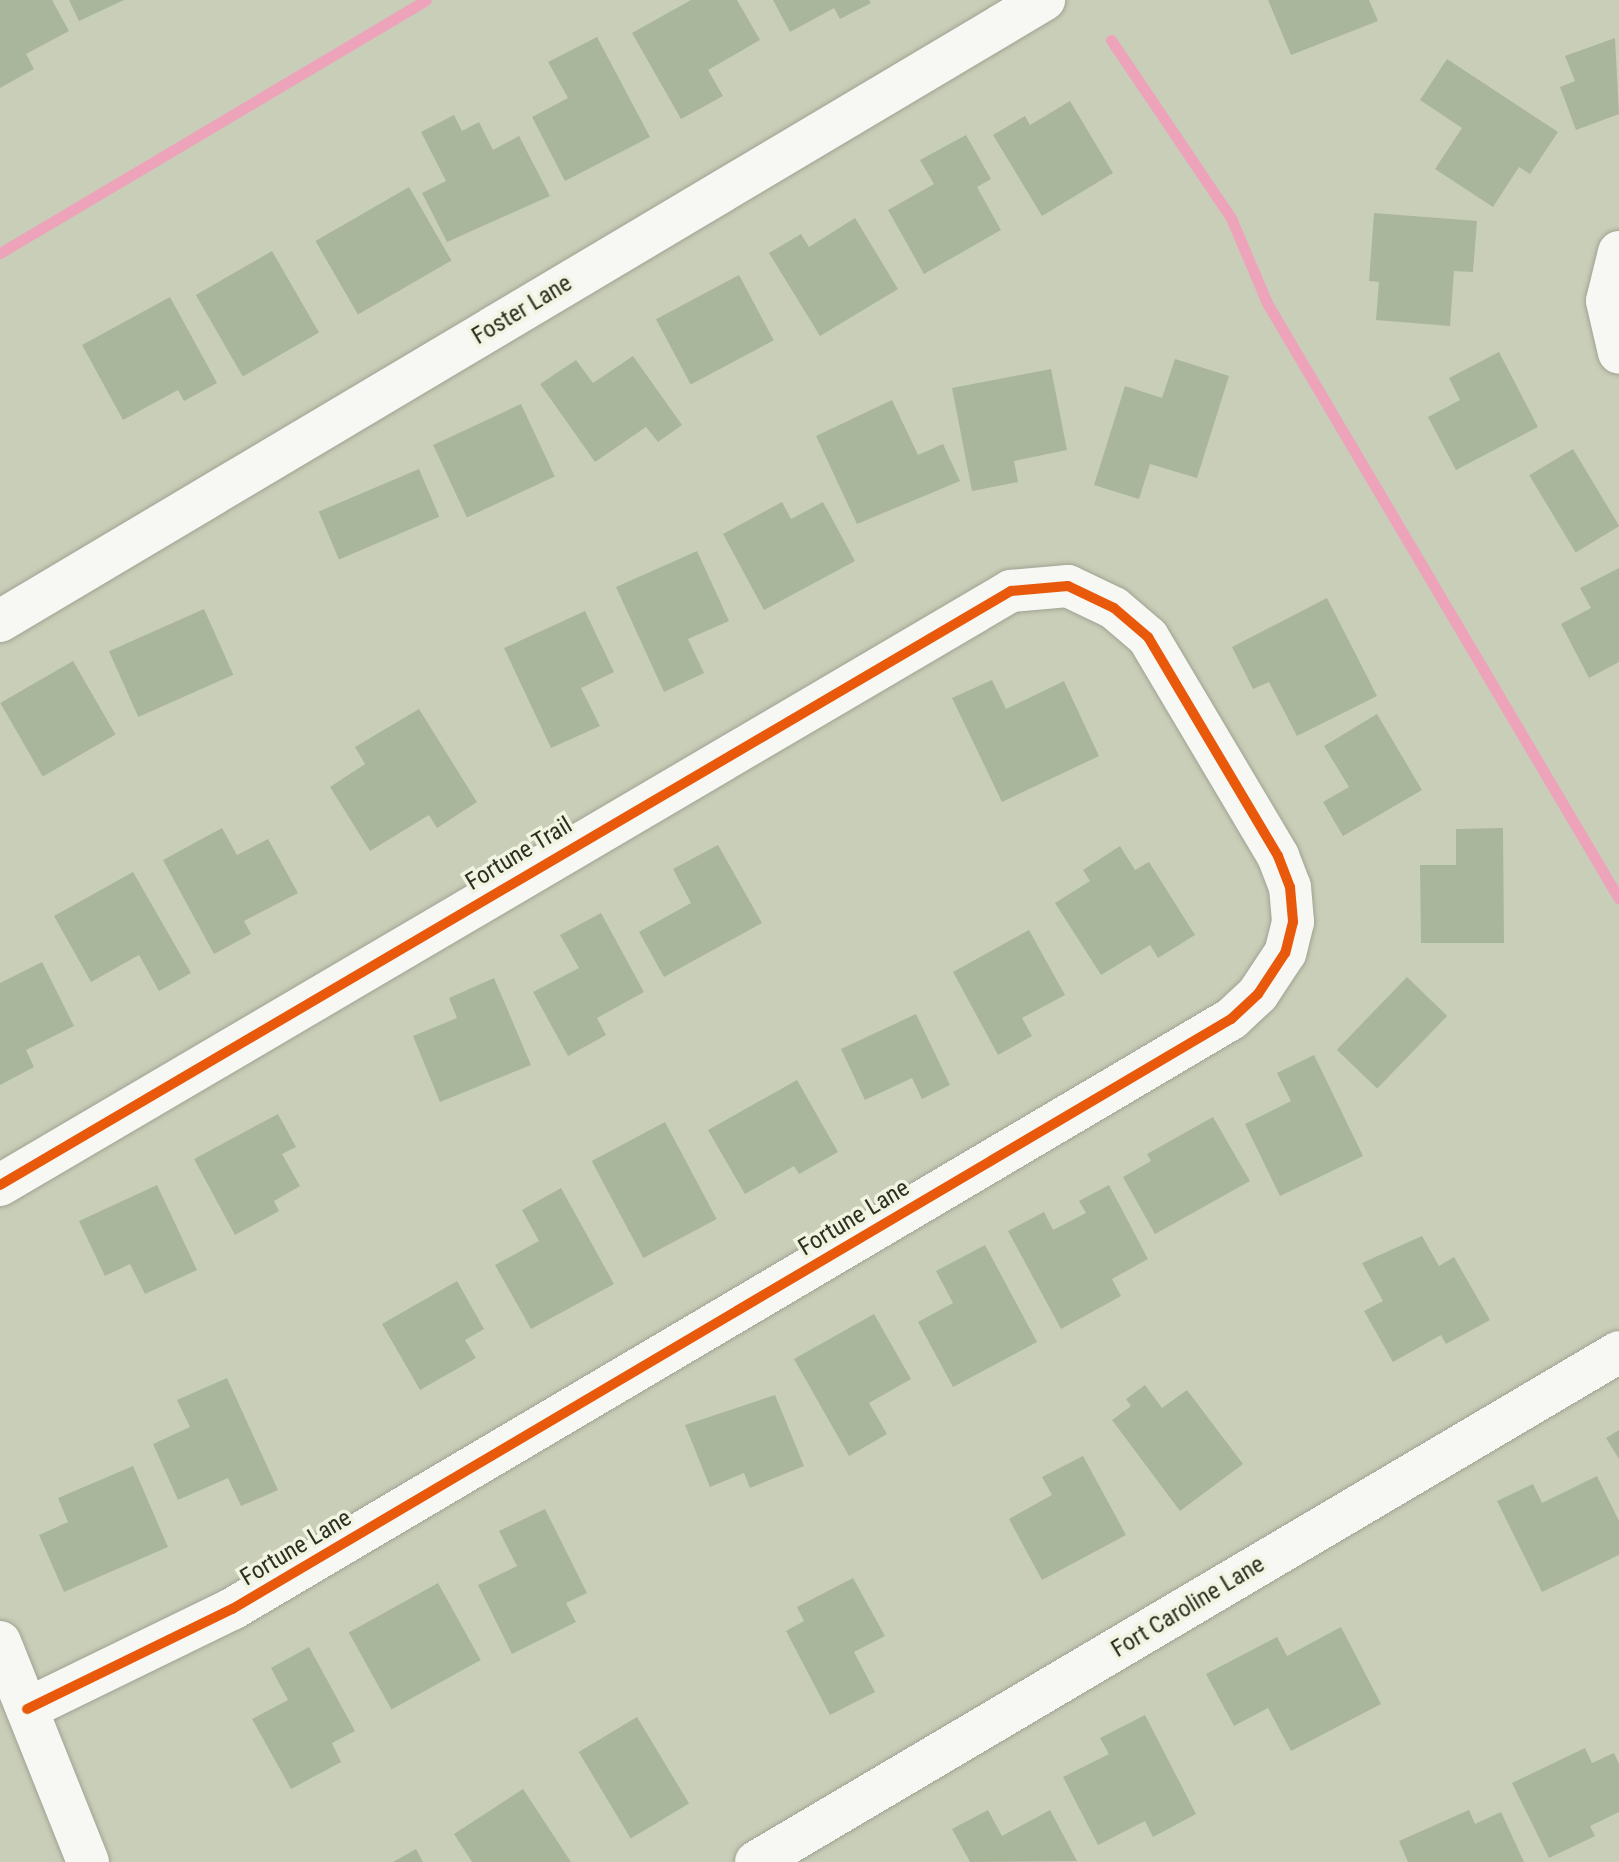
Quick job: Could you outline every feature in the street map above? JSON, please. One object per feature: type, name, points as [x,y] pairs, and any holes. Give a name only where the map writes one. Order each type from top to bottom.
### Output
[{"type":"street","name":"Foster Lane","points":[[0,621],[1044,0]]},
{"type":"street","points":[[1619,252],[1607,301],[1619,353]]},
{"type":"street","name":"Fortune Trail","points":[[0,1185],[974,608],[1011,591],[1068,586]]},
{"type":"street","name":"Fortune Lane","points":[[27,1709],[232,1609],[1192,1042],[1258,994],[1290,938],[1293,904],[1286,870],[1148,637],[1114,608],[1068,586]]},
{"type":"street","name":"Fort Caroline Lane","points":[[756,1862],[1619,1352]]},
{"type":"street","points":[[0,1642],[88,1862]]},
{"type":"building","points":[[0,0],[52,0],[69,31],[26,54],[34,69],[0,88]]},
{"type":"building","points":[[69,0],[124,0],[79,21]]},
{"type":"building","points":[[691,0],[737,0],[760,40],[708,70],[723,96],[681,119],[632,33]]},
{"type":"building","points":[[773,0],[869,0],[871,3],[840,19],[834,8],[790,32]]},
{"type":"building","points":[[1268,0],[1369,0],[1378,21],[1291,55]]},
{"type":"building","points":[[597,37],[650,137],[565,181],[532,117],[568,98],[548,62]]},
{"type":"building","points":[[1615,38],[1619,114],[1576,130],[1560,87],[1575,81],[1565,56]]},
{"type":"building","points":[[1447,59],[1558,132],[1530,174],[1519,167],[1493,207],[1435,169],[1462,128],[1420,100]]},
{"type":"building","points":[[1070,101],[1113,173],[1042,216],[993,135],[1025,116],[1030,125]]},
{"type":"building","points":[[454,115],[462,131],[479,122],[493,150],[519,136],[550,196],[447,242],[422,193],[446,181],[421,132]]},
{"type":"building","points":[[966,135],[991,179],[977,187],[1001,230],[924,274],[888,210],[934,184],[920,160]]},
{"type":"building","points":[[409,187],[452,261],[358,315],[315,241]]},
{"type":"building","points":[[1374,213],[1477,221],[1473,272],[1454,271],[1450,326],[1376,320],[1379,282],[1369,281]]},
{"type":"building","points":[[855,218],[898,289],[820,336],[769,253],[801,234],[809,247]]},
{"type":"building","points":[[272,251],[319,332],[243,376],[196,295]]},
{"type":"building","points":[[739,275],[774,340],[691,384],[656,319]]},
{"type":"building","points":[[170,297],[217,383],[184,401],[178,390],[123,420],[82,345]]},
{"type":"building","points":[[1499,352],[1538,427],[1456,470],[1428,417],[1460,400],[1449,378]]},
{"type":"building","points":[[633,356],[682,425],[658,442],[646,427],[595,462],[540,384],[576,360],[593,383]]},
{"type":"building","points":[[1175,359],[1229,376],[1197,478],[1150,464],[1139,499],[1094,485],[1125,386],[1162,398]]},
{"type":"building","points":[[1051,369],[1067,450],[1014,461],[1018,482],[972,491],[952,388]]},
{"type":"building","points":[[892,400],[918,455],[943,444],[960,481],[857,524],[816,436]]},
{"type":"building","points":[[521,404],[555,477],[467,517],[433,445]]},
{"type":"building","points":[[1573,449],[1619,526],[1576,552],[1529,475]]},
{"type":"building","points":[[419,469],[439,517],[339,559],[319,512]]},
{"type":"building","points":[[782,502],[791,519],[823,502],[855,561],[764,610],[723,534]]},
{"type":"building","points":[[697,551],[729,621],[688,639],[704,673],[664,692],[616,587]]},
{"type":"building","points":[[1619,568],[1619,662],[1589,678],[1561,624],[1591,608],[1580,588]]},
{"type":"building","points":[[1327,598],[1377,696],[1297,736],[1269,682],[1253,689],[1232,647]]},
{"type":"building","points":[[204,609],[233,675],[138,717],[109,651]]},
{"type":"building","points":[[585,611],[614,672],[581,688],[600,726],[551,748],[504,648]]},
{"type":"building","points":[[73,661],[116,735],[43,777],[0,703]]},
{"type":"building","points":[[992,680],[1006,709],[1064,681],[1099,756],[1002,802],[952,698]]},
{"type":"building","points":[[419,709],[477,802],[437,828],[429,815],[370,851],[330,787],[365,764],[355,747]]},
{"type":"building","points":[[1377,714],[1422,790],[1343,836],[1323,802],[1349,787],[1324,746]]},
{"type":"building","points":[[222,828],[237,855],[268,839],[298,893],[244,921],[251,934],[214,954],[163,860]]},
{"type":"building","points":[[1503,828],[1504,943],[1421,943],[1420,865],[1456,865],[1456,829]]},
{"type":"building","points":[[718,845],[762,923],[664,977],[639,932],[691,903],[673,869]]},
{"type":"building","points":[[1120,846],[1135,870],[1149,862],[1195,935],[1158,958],[1150,945],[1101,975],[1055,903],[1090,881],[1083,870]]},
{"type":"building","points":[[133,872],[191,973],[159,991],[139,955],[91,982],[54,916]]},
{"type":"building","points":[[601,913],[644,992],[597,1018],[606,1035],[568,1056],[533,992],[579,968],[560,935]]},
{"type":"building","points":[[1029,930],[1065,995],[1022,1018],[1032,1036],[998,1055],[953,972]]},
{"type":"building","points":[[42,962],[74,1026],[26,1050],[34,1067],[0,1085],[0,983]]},
{"type":"building","points":[[1407,977],[1447,1016],[1377,1089],[1337,1050]]},
{"type":"building","points":[[494,978],[531,1065],[440,1102],[413,1036],[457,1018],[449,998]]},
{"type":"building","points":[[916,1014],[950,1085],[922,1099],[912,1078],[865,1100],[841,1049]]},
{"type":"building","points":[[1314,1055],[1363,1156],[1280,1196],[1245,1124],[1291,1101],[1277,1073]]},
{"type":"building","points":[[797,1080],[838,1152],[799,1174],[794,1166],[745,1194],[708,1130]]},
{"type":"building","points":[[278,1114],[296,1147],[282,1154],[300,1186],[274,1201],[279,1211],[235,1235],[194,1159]]},
{"type":"building","points":[[1213,1117],[1250,1181],[1155,1234],[1123,1177],[1151,1161],[1147,1154]]},
{"type":"building","points":[[665,1122],[717,1219],[643,1258],[592,1161]]},
{"type":"building","points":[[157,1185],[197,1270],[145,1294],[130,1264],[105,1276],[79,1221]]},
{"type":"building","points":[[1109,1185],[1148,1259],[1112,1279],[1121,1296],[1061,1329],[1008,1231],[1044,1212],[1053,1230],[1086,1213],[1079,1201]]},
{"type":"building","points":[[561,1188],[614,1284],[531,1329],[495,1265],[539,1241],[522,1210]]},
{"type":"building","points":[[1422,1236],[1439,1266],[1454,1257],[1490,1320],[1446,1344],[1441,1335],[1393,1362],[1364,1311],[1383,1301],[1362,1263]]},
{"type":"building","points":[[985,1245],[1037,1342],[953,1387],[918,1322],[953,1303],[936,1271]]},
{"type":"building","points":[[457,1281],[484,1329],[465,1340],[476,1358],[420,1390],[382,1324]]},
{"type":"building","points":[[874,1314],[911,1379],[869,1403],[887,1434],[849,1456],[794,1359]]},
{"type":"building","points":[[227,1378],[278,1490],[241,1506],[228,1478],[178,1500],[153,1444],[190,1427],[177,1400]]},
{"type":"building","points":[[1145,1385],[1162,1408],[1187,1390],[1243,1464],[1180,1511],[1112,1420],[1131,1406],[1126,1399]]},
{"type":"building","points":[[775,1395],[804,1466],[750,1488],[744,1473],[710,1487],[685,1425]]},
{"type":"building","points":[[1619,1430],[1619,1459],[1606,1438]]},
{"type":"building","points":[[1083,1456],[1126,1535],[1042,1580],[1009,1519],[1052,1495],[1042,1477]]},
{"type":"building","points":[[133,1466],[168,1547],[64,1592],[39,1535],[68,1522],[58,1498]]},
{"type":"building","points":[[1597,1476],[1619,1521],[1619,1555],[1542,1592],[1497,1501],[1533,1484],[1542,1503]]},
{"type":"building","points":[[545,1509],[587,1593],[566,1603],[576,1622],[512,1654],[478,1585],[517,1566],[499,1531]]},
{"type":"building","points":[[853,1578],[885,1636],[854,1652],[875,1692],[830,1715],[786,1631],[804,1621],[797,1607]]},
{"type":"building","points":[[438,1583],[481,1660],[391,1709],[349,1632]]},
{"type":"building","points":[[1341,1627],[1381,1704],[1291,1751],[1268,1708],[1234,1726],[1206,1674],[1277,1637],[1287,1656]]},
{"type":"building","points":[[309,1647],[355,1731],[332,1743],[341,1762],[291,1789],[252,1719],[288,1700],[271,1668]]},
{"type":"building","points":[[1145,1715],[1196,1814],[1153,1837],[1145,1821],[1098,1845],[1063,1777],[1109,1754],[1100,1738]]},
{"type":"building","points":[[637,1717],[689,1804],[631,1839],[579,1752]]},
{"type":"building","points":[[1585,1748],[1592,1763],[1614,1753],[1619,1764],[1619,1812],[1590,1826],[1595,1836],[1549,1858],[1512,1783]]},
{"type":"building","points":[[523,1789],[571,1862],[472,1862],[454,1834]]},
{"type":"building","points":[[988,1810],[1002,1836],[1050,1810],[1077,1861],[970,1862],[952,1829]]},
{"type":"building","points":[[1469,1810],[1475,1824],[1501,1812],[1524,1862],[1408,1862],[1399,1841]]},
{"type":"building","points":[[416,1849],[423,1862],[393,1862]]},
{"type":"waterway","points":[[0,253],[426,0]]},
{"type":"waterway","points":[[1111,40],[1231,218],[1267,303],[1619,899]]},
{"type":"cycle path","points":[[0,1185],[1011,591],[1068,586],[1114,608],[1148,637],[1278,856],[1290,887],[1293,922],[1285,953],[1258,994],[1231,1019],[232,1609],[27,1709]]}]
